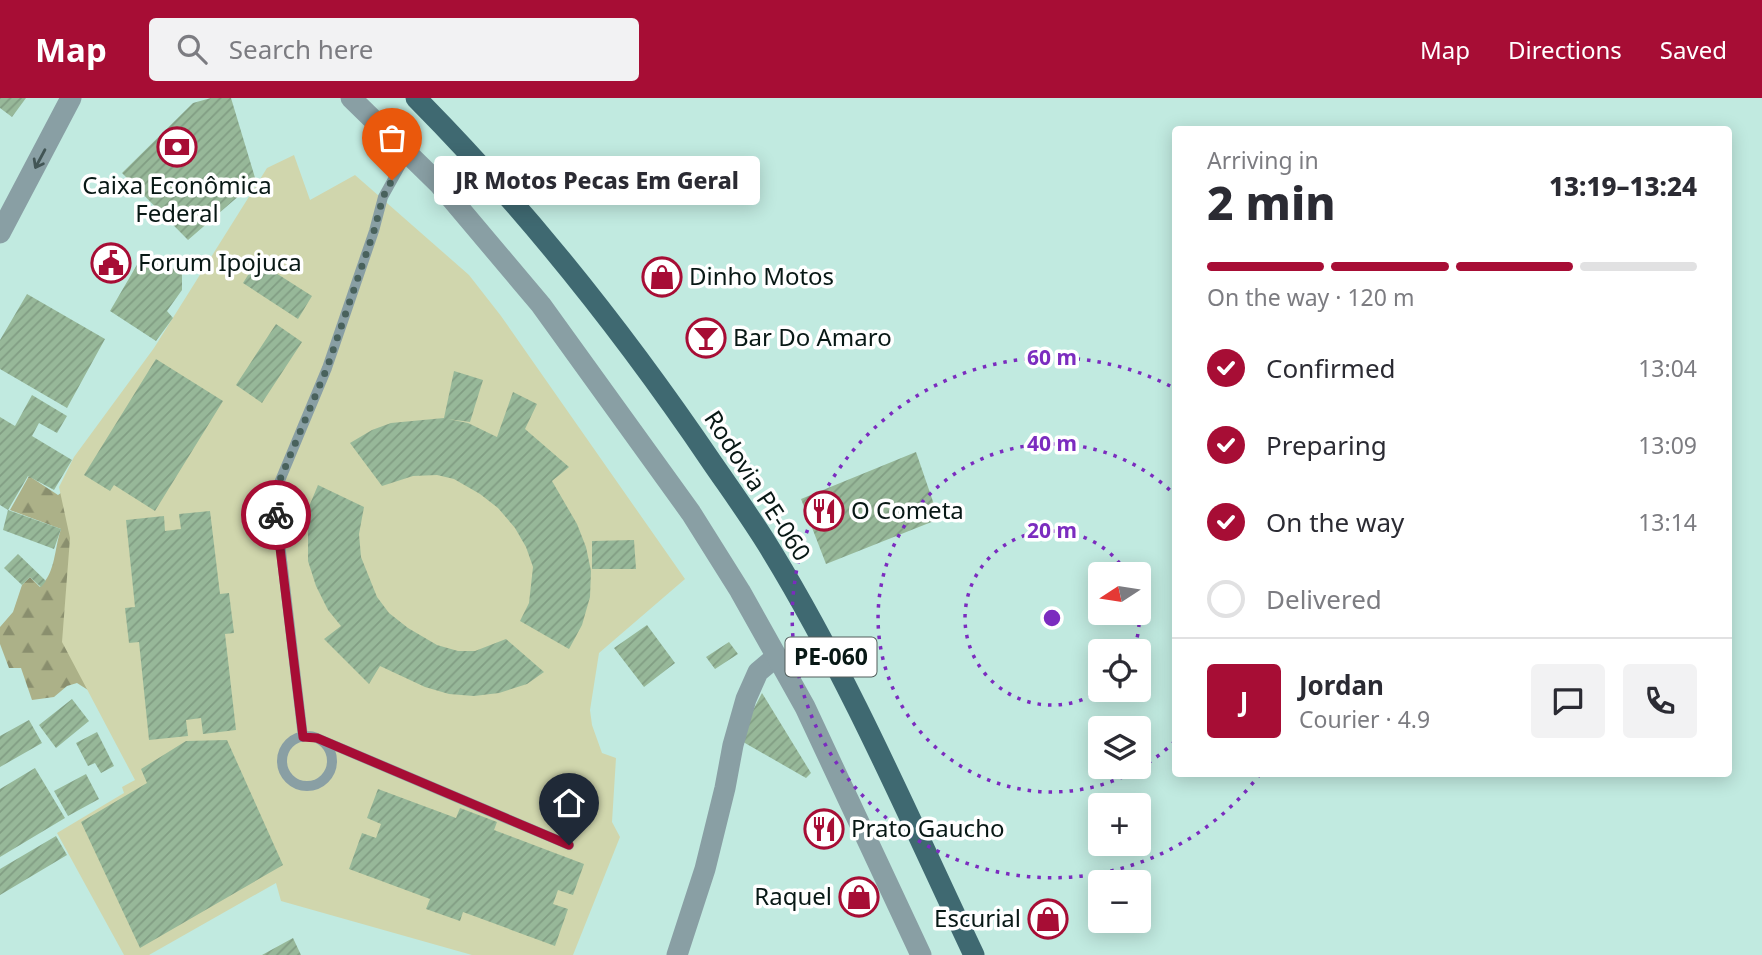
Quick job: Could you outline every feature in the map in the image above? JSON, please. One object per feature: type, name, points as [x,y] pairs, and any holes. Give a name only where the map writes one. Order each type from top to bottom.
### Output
[{"type":"main road","name":"Rodovia PE-060","points":[[416,98],[505,194],[600,307],[655,378],[772,552],[831,658],[974,955]]},
{"type":"street","points":[[1,231],[71,98]]},
{"type":"street","points":[[351,98],[439,184],[541,305],[691,513],[740,592],[805,707],[921,955]]},
{"type":"street","points":[[677,955],[705,869],[746,699],[758,672],[776,657]]},
{"type":"lane","points":[[303,737],[275,501],[279,482],[327,368],[383,197],[407,155]]},
{"type":"lane","points":[[317,738],[329,749],[332,766],[317,785],[301,786],[288,778],[281,762],[286,747],[292,740],[303,737],[317,738],[569,845]]},
{"type":"green space","points":[[294,155],[310,200],[355,175],[469,275],[501,316],[685,579],[599,653],[590,710],[592,725],[602,753],[616,758],[612,822],[620,837],[573,955],[472,955],[281,901],[276,883],[149,955],[124,955],[57,833],[124,793],[122,787],[135,780],[62,642],[70,538],[59,487],[74,457],[154,348],[267,168]]},
{"type":"green space","points":[[29,476],[58,495],[76,482],[88,690],[77,683],[67,686],[54,697],[32,700],[21,668],[9,668],[0,644],[0,627],[13,612],[22,585],[30,577],[40,587],[45,581],[52,567],[61,529],[10,510]]},
{"type":"building","points":[[0,98],[26,98],[12,117],[0,108]]},
{"type":"building","points":[[211,98],[231,98],[256,181],[188,240],[122,173],[193,103]]},
{"type":"building","points":[[145,251],[182,274],[182,290],[167,311],[173,318],[156,341],[110,311]]},
{"type":"building","points":[[257,261],[312,296],[298,319],[243,283]]},
{"type":"building","points":[[27,294],[105,339],[67,408],[0,369],[0,340]]},
{"type":"building","points":[[276,324],[302,342],[262,403],[236,385]]},
{"type":"building","points":[[156,359],[223,401],[155,511],[114,485],[110,491],[84,475]]},
{"type":"building","points":[[454,371],[483,380],[470,422],[448,419],[468,423],[497,437],[513,392],[537,404],[525,429],[569,467],[552,481],[577,524],[591,571],[590,597],[582,625],[569,649],[520,621],[529,603],[533,567],[515,528],[498,508],[454,479],[437,475],[413,476],[382,486],[350,443],[391,423],[444,418]]},
{"type":"building","points":[[32,395],[67,416],[57,433],[39,423],[32,436],[72,460],[54,490],[28,476],[8,510],[0,505],[0,417],[15,426]]},
{"type":"building","points":[[916,452],[939,519],[826,564],[801,499]]},
{"type":"building","points":[[318,485],[364,507],[359,534],[361,557],[377,597],[389,613],[437,645],[458,651],[475,651],[506,639],[544,672],[527,684],[499,693],[474,696],[449,694],[425,687],[380,666],[369,684],[324,639],[341,626],[328,610],[308,561],[308,509]]},
{"type":"building","points":[[8,510],[61,529],[54,549],[3,530]]},
{"type":"building","points":[[210,511],[220,594],[229,593],[234,633],[225,634],[236,730],[203,734],[201,718],[186,720],[188,736],[149,740],[139,642],[129,643],[125,608],[135,607],[126,520],[164,516],[165,531],[181,529],[179,514]]},
{"type":"building","points":[[634,540],[636,569],[592,569],[592,541]]},
{"type":"building","points":[[18,554],[46,581],[41,587],[30,577],[22,585],[4,568]]},
{"type":"building","points":[[647,625],[675,663],[644,687],[614,648]]},
{"type":"building","points":[[729,642],[738,654],[715,669],[706,657]]},
{"type":"building","points":[[762,693],[811,773],[806,778],[738,739]]},
{"type":"building","points":[[72,699],[89,721],[56,748],[39,725]]},
{"type":"building","points":[[29,720],[42,743],[0,767],[0,736]]},
{"type":"building","points":[[97,732],[114,766],[101,773],[95,763],[88,766],[76,743]]},
{"type":"building","points":[[227,740],[283,865],[140,948],[81,822],[147,783],[141,769],[186,741]]},
{"type":"building","points":[[35,768],[65,818],[0,857],[0,789]]},
{"type":"building","points":[[86,774],[99,799],[68,816],[54,791]]},
{"type":"building","points":[[378,789],[456,818],[460,808],[497,822],[494,830],[584,864],[573,895],[558,890],[553,904],[568,909],[555,946],[463,912],[460,921],[426,909],[430,899],[349,869],[362,833],[376,838],[381,824],[367,818]]},
{"type":"building","points":[[56,836],[67,855],[0,895],[0,869]]},
{"type":"building","points":[[293,938],[301,955],[262,955]]},
{"type":"way so far","points":[[276,515],[275,501],[279,482],[327,368],[383,197],[392,180]]},
{"type":"place","name":"Caixa Econômica Federal","points":[[177,147]]},
{"type":"place","name":"JR Motos Pecas Em Geral","points":[[392,180]]},
{"type":"place","name":"Forum Ipojuca","points":[[111,263]]},
{"type":"place","name":"Dinho Motos","points":[[662,277]]},
{"type":"place","name":"Bar Do Amaro","points":[[706,338]]},
{"type":"place","name":"O Cometa","points":[[824,511]]},
{"type":"place","name":"Prato Gaucho","points":[[824,829]]},
{"type":"place","name":"Raquel","points":[[859,897]]},
{"type":"place","name":"Escurial","points":[[1048,919]]},
{"type":"route","points":[[276,515],[303,737],[317,738],[569,845]]}]
